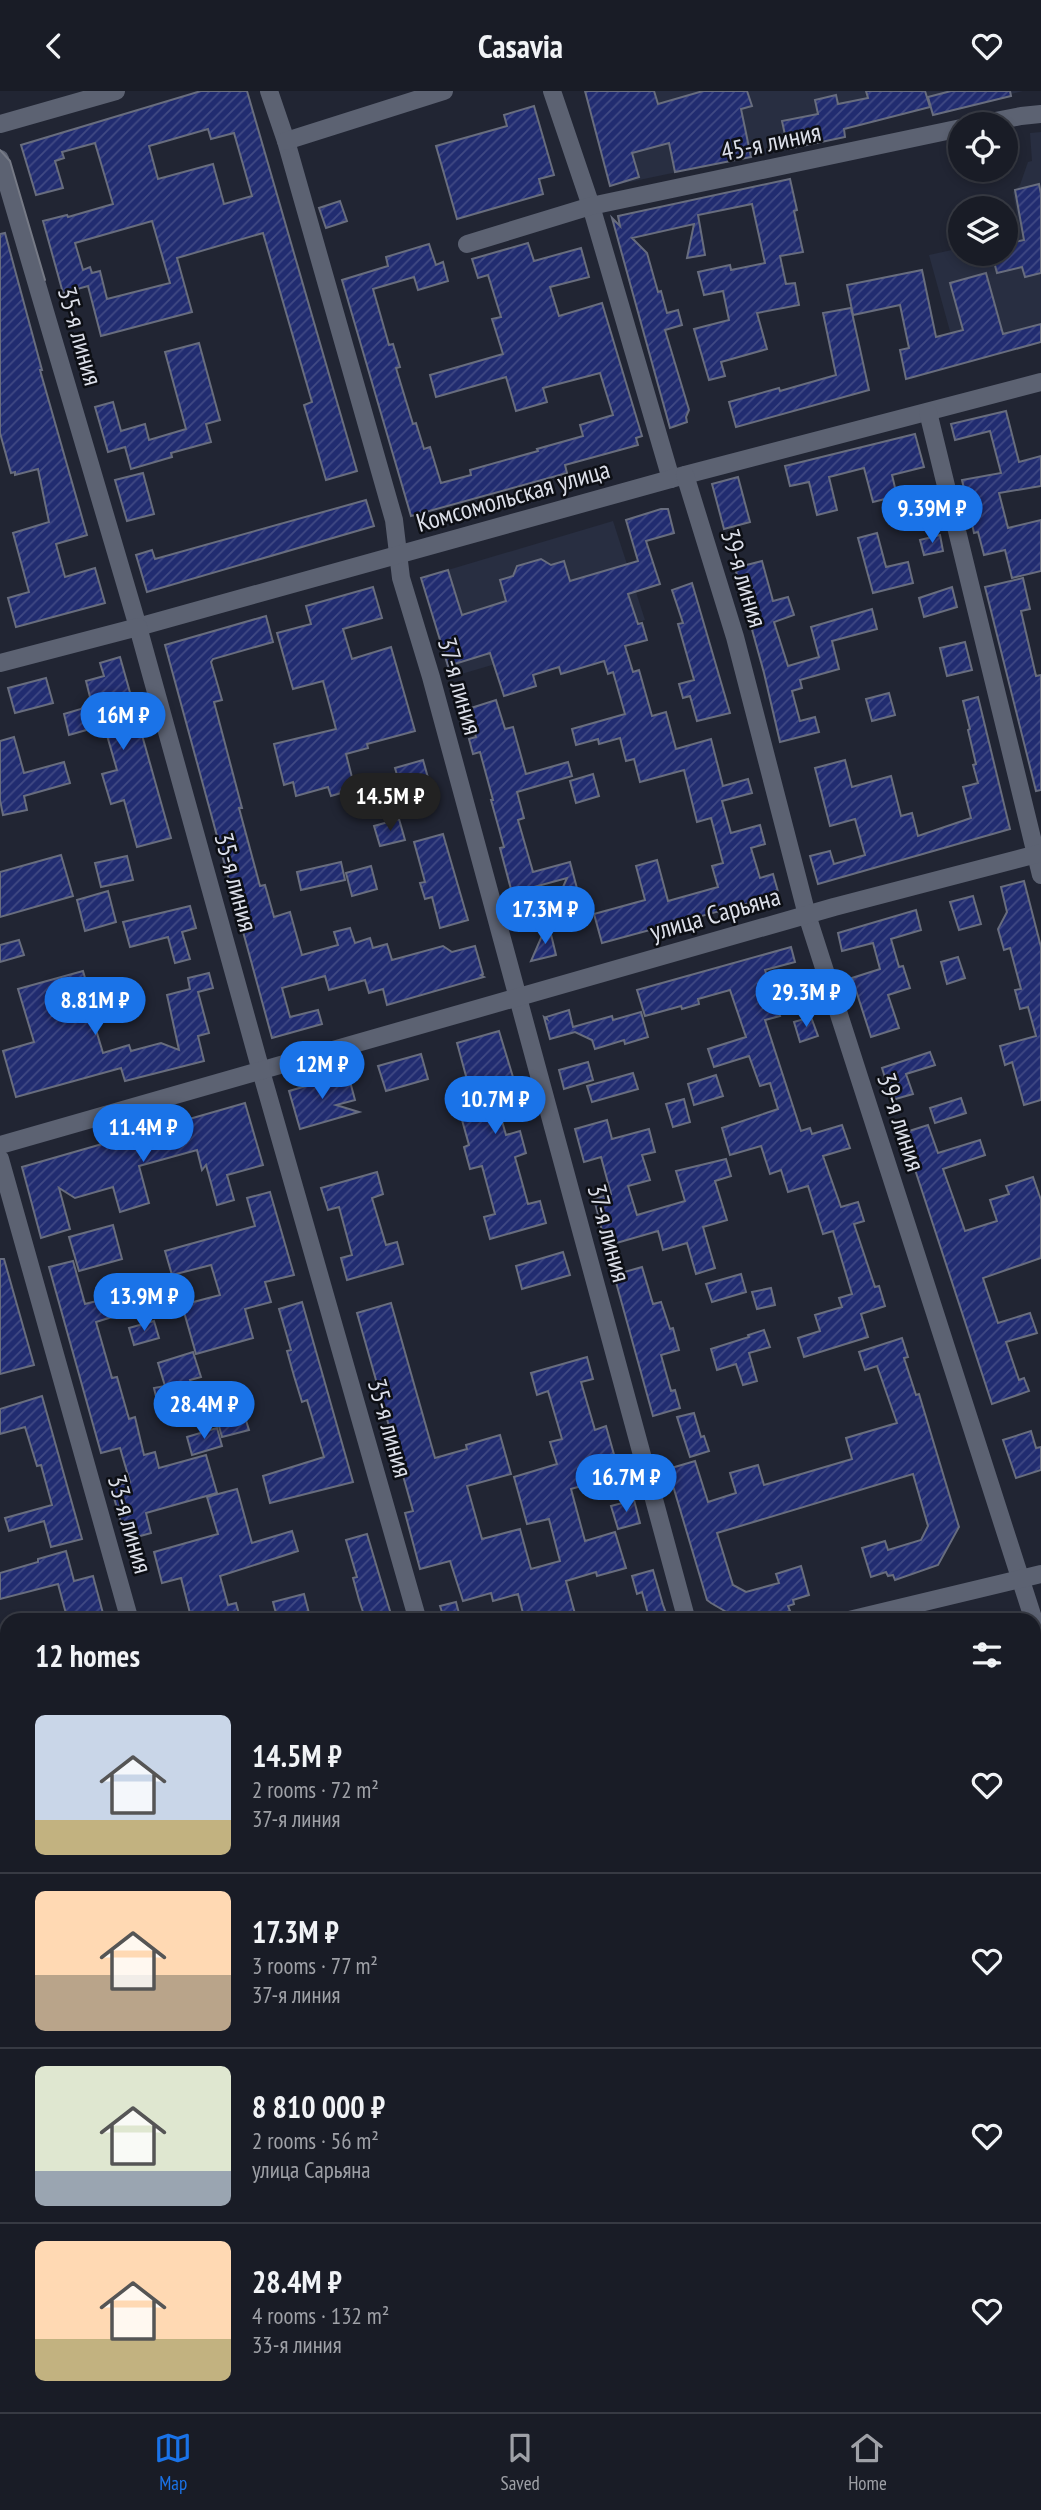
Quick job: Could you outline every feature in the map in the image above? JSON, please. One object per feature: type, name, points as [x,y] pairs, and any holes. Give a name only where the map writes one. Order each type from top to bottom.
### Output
[{"type":"street","points":[[0,124],[116,91]]},
{"type":"street","name":"37-я линия","points":[[269,91],[286,141],[394,520],[401,578],[431,677],[685,1613]]},
{"type":"street","points":[[286,141],[444,91]]},
{"type":"street","name":"39-я линия","points":[[552,91],[678,477],[738,649],[807,915],[1031,1613]]},
{"type":"street","points":[[1018,118],[1041,114]]},
{"type":"street","name":"45-я линия","points":[[592,207],[948,131]]},
{"type":"street","name":"35-я линия","points":[[0,159],[138,627],[416,1613]]},
{"type":"street","points":[[467,244],[592,207]]},
{"type":"street","name":"Комсомольская улица","points":[[0,663],[398,556],[678,477],[1041,382]]},
{"type":"street","points":[[928,412],[1039,854],[1041,875]]},
{"type":"street","name":"улица Сарьяна","points":[[0,1145],[807,915],[1039,854]]},
{"type":"street","name":"33-я линия","points":[[0,1159],[128,1613]]},
{"type":"street","points":[[878,1613],[1041,1574]]},
{"type":"shaded area","points":[[585,91],[1023,91],[933,115],[929,107],[844,129],[845,137],[610,186]]},
{"type":"shaded area","points":[[1041,132],[1041,342],[959,364],[929,255],[948,251],[948,266],[1018,266],[1018,196],[1014,196],[1013,192],[1020,185],[1028,162],[1032,161],[1030,133]]},
{"type":"shaded area","points":[[613,521],[645,620],[451,677],[421,578]]},
{"type":"building","points":[[201,91],[247,91],[357,471],[326,480],[304,405],[312,402],[263,233],[177,258],[192,312],[101,336],[88,286],[63,293],[43,221],[113,204],[95,143],[62,152],[64,158],[55,161],[63,188],[36,195],[21,145]],"holes":[[[208,129],[211,139],[234,133],[252,196],[224,204],[213,164],[158,179],[149,146]],[[152,221],[170,283],[107,299],[100,271],[92,273],[90,267],[83,270],[75,243]]]},
{"type":"building","points":[[585,91],[654,91],[658,104],[703,91],[747,91],[752,106],[741,109],[751,157],[675,172],[669,143],[632,153],[639,177],[610,186]]},
{"type":"building","points":[[866,91],[925,91],[930,107],[844,129],[845,137],[788,149],[782,121],[818,114],[815,100],[836,95],[838,104],[868,98]]},
{"type":"building","points":[[951,91],[1010,91],[1011,96],[933,115],[928,97]]},
{"type":"building","points":[[534,106],[554,175],[539,179],[543,194],[457,219],[436,146],[507,126],[504,115]]},
{"type":"building","points":[[790,179],[803,252],[780,256],[786,284],[795,283],[799,305],[757,313],[767,349],[721,362],[725,376],[709,380],[694,329],[729,320],[723,291],[704,295],[698,272],[730,265],[731,270],[765,263],[752,204],[698,215],[705,255],[687,258],[694,224],[632,238],[647,253],[667,313],[678,310],[682,325],[665,330],[689,410],[687,422],[670,428],[612,218],[620,226],[618,216]]},
{"type":"building","points":[[1039,184],[1041,194],[1041,273],[1025,277],[1022,267],[997,273],[995,266],[1018,266],[1018,241],[1024,240],[1015,190]]},
{"type":"building","points":[[340,201],[347,221],[326,228],[319,208]]},
{"type":"building","points":[[5,233],[40,370],[87,535],[56,544],[65,577],[95,568],[105,603],[16,627],[8,598],[29,592],[13,533],[49,522],[38,469],[15,475],[15,472],[11,473],[0,433],[0,234]]},
{"type":"building","points":[[528,243],[534,261],[581,248],[589,277],[550,287],[559,316],[602,303],[642,436],[636,438],[638,445],[565,465],[567,473],[411,516],[342,280],[388,266],[386,257],[429,244],[436,265],[443,262],[448,281],[418,290],[414,277],[373,289],[389,345],[393,344],[400,367],[396,368],[413,424],[416,423],[424,449],[430,447],[441,483],[471,475],[470,470],[583,436],[580,425],[613,415],[600,373],[543,388],[547,402],[516,411],[506,377],[436,397],[430,375],[503,354],[492,319],[501,317],[488,275],[478,278],[472,259]]},
{"type":"building","points":[[922,270],[936,337],[963,330],[950,283],[986,273],[1003,334],[1041,324],[1041,342],[906,379],[900,350],[909,348],[900,305],[853,315],[847,285]]},
{"type":"building","points":[[851,308],[869,390],[736,427],[729,402],[836,375],[823,313]]},
{"type":"building","points":[[199,343],[220,420],[206,424],[211,442],[171,453],[172,457],[131,469],[125,447],[108,452],[95,407],[113,402],[121,431],[145,424],[149,440],[186,429],[165,352]]},
{"type":"building","points":[[1006,411],[1019,462],[1041,456],[1041,486],[999,493],[1008,528],[1041,520],[1041,571],[1012,578],[1005,550],[984,555],[978,532],[974,533],[962,480],[1001,473],[990,431],[955,440],[951,424]]},
{"type":"building","points":[[915,434],[924,467],[892,475],[897,496],[873,502],[864,468],[829,477],[837,510],[817,515],[809,482],[790,486],[785,466]]},
{"type":"building","points":[[143,473],[154,514],[127,521],[115,480]]},
{"type":"building","points":[[738,477],[750,522],[724,529],[712,484]]},
{"type":"building","points":[[366,500],[374,526],[147,592],[136,555],[152,550],[155,559]]},
{"type":"building","points":[[915,501],[920,521],[901,526],[896,506]]},
{"type":"building","points":[[668,509],[674,533],[646,541],[660,584],[628,594],[638,624],[642,623],[647,640],[625,646],[633,672],[639,670],[652,716],[666,712],[676,749],[711,739],[723,786],[748,779],[752,793],[722,801],[731,833],[760,825],[765,844],[751,848],[760,878],[773,874],[779,895],[602,943],[594,914],[645,900],[636,866],[657,860],[668,901],[718,887],[712,866],[723,863],[711,818],[697,822],[684,770],[640,782],[634,759],[626,761],[620,738],[599,744],[598,739],[576,745],[572,729],[625,714],[613,672],[608,674],[604,661],[561,674],[559,667],[533,675],[536,686],[504,696],[490,653],[448,666],[421,578],[448,570],[462,615],[506,601],[500,580],[513,576],[517,566],[541,559],[551,565],[564,561],[570,581],[638,561],[626,520]]},
{"type":"building","points":[[877,533],[886,567],[908,562],[913,583],[873,593],[858,538]]},
{"type":"building","points":[[940,535],[943,551],[924,555],[920,540]]},
{"type":"building","points":[[762,561],[773,601],[788,597],[794,615],[774,622],[788,666],[819,657],[811,627],[872,609],[877,629],[832,641],[839,669],[800,680],[802,688],[792,691],[800,721],[815,717],[819,732],[780,742],[735,568]]},
{"type":"building","points":[[1023,578],[1030,609],[1021,611],[1036,676],[1041,675],[1041,790],[1036,791],[985,587]]},
{"type":"building","points":[[692,583],[730,713],[697,721],[690,696],[683,698],[679,684],[694,680],[678,624],[683,623],[672,590]]},
{"type":"building","points":[[373,587],[382,618],[343,629],[352,659],[391,647],[415,731],[367,744],[368,748],[346,754],[355,789],[331,796],[328,787],[296,796],[293,782],[284,785],[274,744],[336,729],[323,681],[293,689],[277,633],[311,624],[306,606]]},
{"type":"building","points":[[952,587],[957,607],[924,617],[919,598]]},
{"type":"building","points":[[266,616],[273,642],[213,659],[211,662],[222,700],[214,702],[242,808],[239,808],[260,886],[265,885],[274,917],[290,912],[302,955],[338,945],[334,932],[350,928],[355,943],[370,938],[373,948],[387,944],[392,960],[443,946],[452,952],[475,946],[483,974],[481,975],[484,977],[387,1005],[383,989],[369,993],[365,980],[329,990],[325,976],[282,988],[290,1017],[318,1010],[322,1024],[272,1038],[165,645]]},
{"type":"building","points":[[965,642],[972,670],[947,676],[940,648]]},
{"type":"building","points":[[120,657],[171,838],[137,847],[124,800],[111,804],[102,774],[117,770],[104,725],[69,735],[64,714],[81,709],[90,697],[86,681],[104,676],[100,663]]},
{"type":"building","points":[[46,678],[53,703],[15,713],[8,688]]},
{"type":"building","points":[[889,693],[895,715],[872,721],[866,699]]},
{"type":"building","points":[[978,697],[1010,829],[818,884],[810,856],[830,851],[834,864],[865,855],[855,819],[830,826],[815,768],[845,760],[852,787],[891,776],[901,816],[912,813],[918,836],[971,818],[963,787],[978,783],[963,701]]},
{"type":"building","points":[[496,700],[505,729],[513,727],[526,774],[568,762],[572,776],[517,792],[524,818],[518,820],[533,872],[570,862],[583,911],[548,921],[567,878],[512,893],[500,848],[504,847],[480,752],[473,754],[469,739],[476,737],[468,709]]},
{"type":"building","points":[[14,737],[24,773],[64,762],[70,783],[24,796],[27,810],[3,815],[0,800],[0,741]]},
{"type":"building","points":[[423,760],[434,799],[406,806],[395,768]]},
{"type":"building","points":[[593,774],[599,796],[576,803],[570,781]]},
{"type":"building","points":[[399,819],[405,840],[380,846],[374,826]]},
{"type":"building","points":[[443,834],[468,920],[440,928],[432,897],[425,899],[420,883],[425,882],[414,842]]},
{"type":"building","points":[[61,855],[73,896],[0,917],[0,872]]},
{"type":"building","points":[[127,856],[133,880],[101,887],[95,863]]},
{"type":"building","points":[[341,862],[345,880],[301,890],[297,872]]},
{"type":"building","points":[[371,866],[377,889],[352,896],[346,873]]},
{"type":"building","points":[[1024,881],[1041,947],[1041,1100],[1024,1105],[1012,1062],[1005,1065],[1000,1046],[1036,1036],[1028,1007],[1020,1009],[1015,990],[1021,989],[1010,948],[1004,950],[998,929],[1007,912],[1001,887]]},
{"type":"building","points":[[108,891],[116,922],[85,931],[77,900]]},
{"type":"building","points":[[973,896],[981,924],[959,930],[950,902]]},
{"type":"building","points":[[190,906],[196,928],[182,932],[190,959],[175,963],[168,937],[130,947],[123,922]]},
{"type":"building","points":[[916,910],[921,930],[891,939],[899,967],[903,966],[910,988],[888,995],[899,1028],[871,1037],[852,978],[880,969],[873,943],[842,951],[838,933]]},
{"type":"building","points":[[548,922],[556,955],[531,961]]},
{"type":"building","points":[[19,940],[24,955],[0,962],[0,945]]},
{"type":"building","points":[[791,947],[795,962],[765,970],[780,1016],[765,1020],[801,1131],[810,1128],[812,1134],[842,1125],[850,1148],[823,1156],[841,1207],[858,1202],[864,1221],[854,1224],[875,1287],[879,1286],[885,1306],[861,1314],[868,1337],[804,1357],[798,1338],[820,1331],[815,1315],[842,1307],[839,1298],[852,1294],[833,1231],[823,1234],[808,1186],[788,1192],[781,1170],[770,1174],[761,1146],[730,1155],[722,1128],[778,1109],[770,1083],[760,1086],[749,1056],[714,1067],[708,1049],[746,1037],[730,990],[698,999],[699,1004],[645,1016],[637,990]]},
{"type":"building","points":[[958,957],[965,978],[947,984],[941,962]]},
{"type":"building","points":[[83,971],[97,1019],[93,1020],[103,1053],[129,1045],[131,1051],[161,1043],[179,1050],[167,995],[190,989],[188,978],[209,973],[213,988],[198,992],[209,1033],[198,1036],[204,1061],[125,1081],[121,1068],[16,1097],[3,1051],[34,1042],[18,989]]},
{"type":"building","points":[[569,1010],[573,1027],[612,1016],[613,1020],[641,1012],[648,1037],[625,1044],[624,1040],[595,1049],[592,1040],[575,1032],[550,1039],[544,1017],[547,1019],[546,1017]]},
{"type":"building","points":[[811,1017],[818,1036],[800,1042],[794,1022]]},
{"type":"building","points":[[499,1031],[516,1087],[494,1093],[506,1135],[520,1131],[526,1153],[515,1157],[528,1204],[540,1201],[546,1223],[490,1239],[484,1217],[495,1214],[482,1166],[470,1169],[464,1147],[469,1145],[457,1102],[472,1098],[457,1043]]},
{"type":"building","points":[[930,1052],[935,1065],[906,1074],[913,1094],[892,1100],[882,1068]]},
{"type":"building","points":[[421,1054],[428,1079],[386,1091],[378,1066]]},
{"type":"building","points":[[588,1062],[593,1080],[564,1089],[559,1070]]},
{"type":"building","points":[[633,1073],[638,1089],[592,1102],[587,1086]]},
{"type":"building","points":[[348,1074],[355,1100],[336,1105],[359,1112],[300,1129],[289,1091]]},
{"type":"building","points":[[716,1075],[723,1096],[694,1105],[688,1084]]},
{"type":"building","points":[[961,1098],[966,1113],[935,1123],[930,1108]]},
{"type":"building","points":[[684,1099],[690,1122],[673,1127],[666,1104]]},
{"type":"building","points":[[245,1103],[263,1165],[227,1175],[234,1200],[217,1205],[206,1165],[202,1170],[197,1150],[139,1166],[149,1203],[120,1212],[113,1187],[75,1198],[59,1188],[70,1229],[41,1238],[22,1167]]},
{"type":"building","points":[[607,1120],[612,1139],[649,1129],[655,1152],[642,1155],[650,1180],[628,1186],[637,1215],[685,1201],[676,1171],[726,1159],[731,1176],[715,1181],[727,1220],[703,1227],[715,1268],[696,1274],[687,1243],[663,1250],[658,1231],[606,1246],[594,1199],[611,1194],[601,1157],[584,1162],[575,1129]]},
{"type":"building","points":[[928,1125],[938,1153],[980,1140],[985,1155],[943,1169],[965,1231],[997,1221],[990,1200],[1009,1194],[1006,1186],[1033,1177],[1041,1200],[1041,1258],[983,1278],[998,1323],[1030,1313],[1037,1333],[1006,1342],[1019,1380],[1024,1378],[1029,1391],[992,1404],[903,1133]]},
{"type":"building","points":[[377,1172],[383,1194],[372,1198],[386,1245],[397,1242],[403,1264],[347,1280],[341,1258],[352,1255],[339,1207],[328,1210],[321,1188]]},
{"type":"building","points":[[270,1192],[294,1275],[265,1282],[271,1302],[245,1309],[253,1338],[196,1354],[182,1305],[220,1295],[211,1265],[172,1275],[165,1251],[255,1226],[247,1198]]},
{"type":"building","points":[[113,1225],[122,1259],[79,1271],[69,1237]]},
{"type":"building","points":[[563,1252],[570,1275],[522,1289],[516,1266]]},
{"type":"building","points":[[0,1259],[4,1259],[34,1365],[0,1374]]},
{"type":"building","points":[[73,1261],[85,1304],[120,1295],[125,1313],[96,1322],[112,1378],[117,1377],[129,1419],[135,1417],[144,1455],[155,1452],[159,1468],[206,1455],[217,1493],[146,1513],[151,1533],[126,1540],[111,1487],[130,1482],[120,1448],[101,1453],[49,1267]]},
{"type":"building","points":[[642,1267],[653,1304],[661,1302],[670,1329],[673,1328],[679,1350],[661,1355],[671,1391],[675,1390],[680,1408],[653,1416],[614,1275]]},
{"type":"building","points":[[741,1274],[746,1292],[712,1302],[706,1284]]},
{"type":"building","points":[[771,1288],[775,1305],[757,1309],[752,1292]]},
{"type":"building","points":[[302,1302],[353,1482],[270,1503],[263,1476],[324,1457],[307,1400],[302,1402],[294,1376],[287,1351],[291,1350],[279,1309]]},
{"type":"building","points":[[391,1303],[435,1458],[467,1449],[466,1445],[500,1435],[511,1474],[467,1486],[482,1539],[520,1529],[531,1569],[560,1561],[549,1519],[527,1524],[514,1477],[557,1464],[550,1442],[562,1439],[548,1391],[537,1395],[531,1373],[587,1357],[593,1379],[581,1382],[595,1430],[606,1426],[615,1458],[621,1456],[626,1473],[571,1489],[585,1541],[615,1532],[626,1568],[597,1576],[596,1572],[566,1581],[575,1613],[523,1613],[518,1594],[493,1601],[491,1593],[463,1601],[450,1561],[420,1569],[405,1513],[413,1511],[357,1313]]},
{"type":"building","points":[[154,1321],[159,1338],[134,1345],[129,1328]]},
{"type":"building","points":[[764,1330],[770,1347],[749,1353],[757,1381],[743,1385],[736,1364],[717,1370],[711,1349]]},
{"type":"building","points":[[902,1338],[908,1357],[904,1358],[916,1395],[919,1394],[959,1527],[938,1565],[895,1580],[893,1575],[888,1576],[886,1572],[871,1577],[862,1548],[885,1541],[888,1550],[921,1540],[928,1526],[913,1474],[717,1533],[733,1585],[746,1592],[779,1583],[776,1574],[801,1566],[809,1595],[793,1600],[794,1604],[788,1606],[790,1611],[784,1613],[728,1613],[707,1600],[668,1469],[695,1461],[708,1502],[736,1493],[730,1473],[758,1465],[764,1485],[852,1459],[846,1438],[897,1423],[877,1366],[865,1370],[859,1352]]},
{"type":"building","points":[[193,1352],[201,1377],[190,1380],[195,1400],[159,1409],[154,1388],[165,1386],[158,1363]]},
{"type":"building","points":[[42,1396],[82,1539],[51,1547],[44,1521],[9,1531],[5,1518],[52,1505],[41,1465],[37,1466],[25,1427],[0,1434],[0,1409]]},
{"type":"building","points":[[243,1411],[249,1430],[222,1437],[217,1419]]},
{"type":"building","points":[[694,1413],[701,1437],[704,1436],[709,1451],[690,1457],[677,1417]]},
{"type":"building","points":[[217,1428],[222,1446],[192,1455],[187,1437]]},
{"type":"building","points":[[1031,1431],[1036,1448],[1041,1447],[1041,1470],[1016,1478],[1003,1440]]},
{"type":"building","points":[[237,1489],[252,1543],[292,1531],[298,1551],[220,1576],[228,1605],[236,1603],[239,1613],[190,1613],[181,1578],[162,1583],[154,1552],[218,1534],[207,1497]]},
{"type":"building","points":[[634,1500],[640,1523],[618,1529],[611,1506]]},
{"type":"building","points":[[367,1534],[391,1613],[363,1613],[353,1578],[357,1577],[346,1540]]},
{"type":"building","points":[[66,1551],[74,1581],[93,1576],[103,1613],[66,1613],[58,1584],[0,1599],[0,1573],[38,1562],[38,1559]]},
{"type":"building","points":[[653,1570],[666,1613],[648,1613],[642,1592],[637,1594],[632,1576]]},
{"type":"building","points":[[304,1594],[309,1613],[276,1613],[273,1602]]},
{"type":"building","points":[[456,1602],[459,1613],[442,1613],[440,1606]]},
{"type":"tram line","points":[[0,150],[10,161],[45,280]]}]
